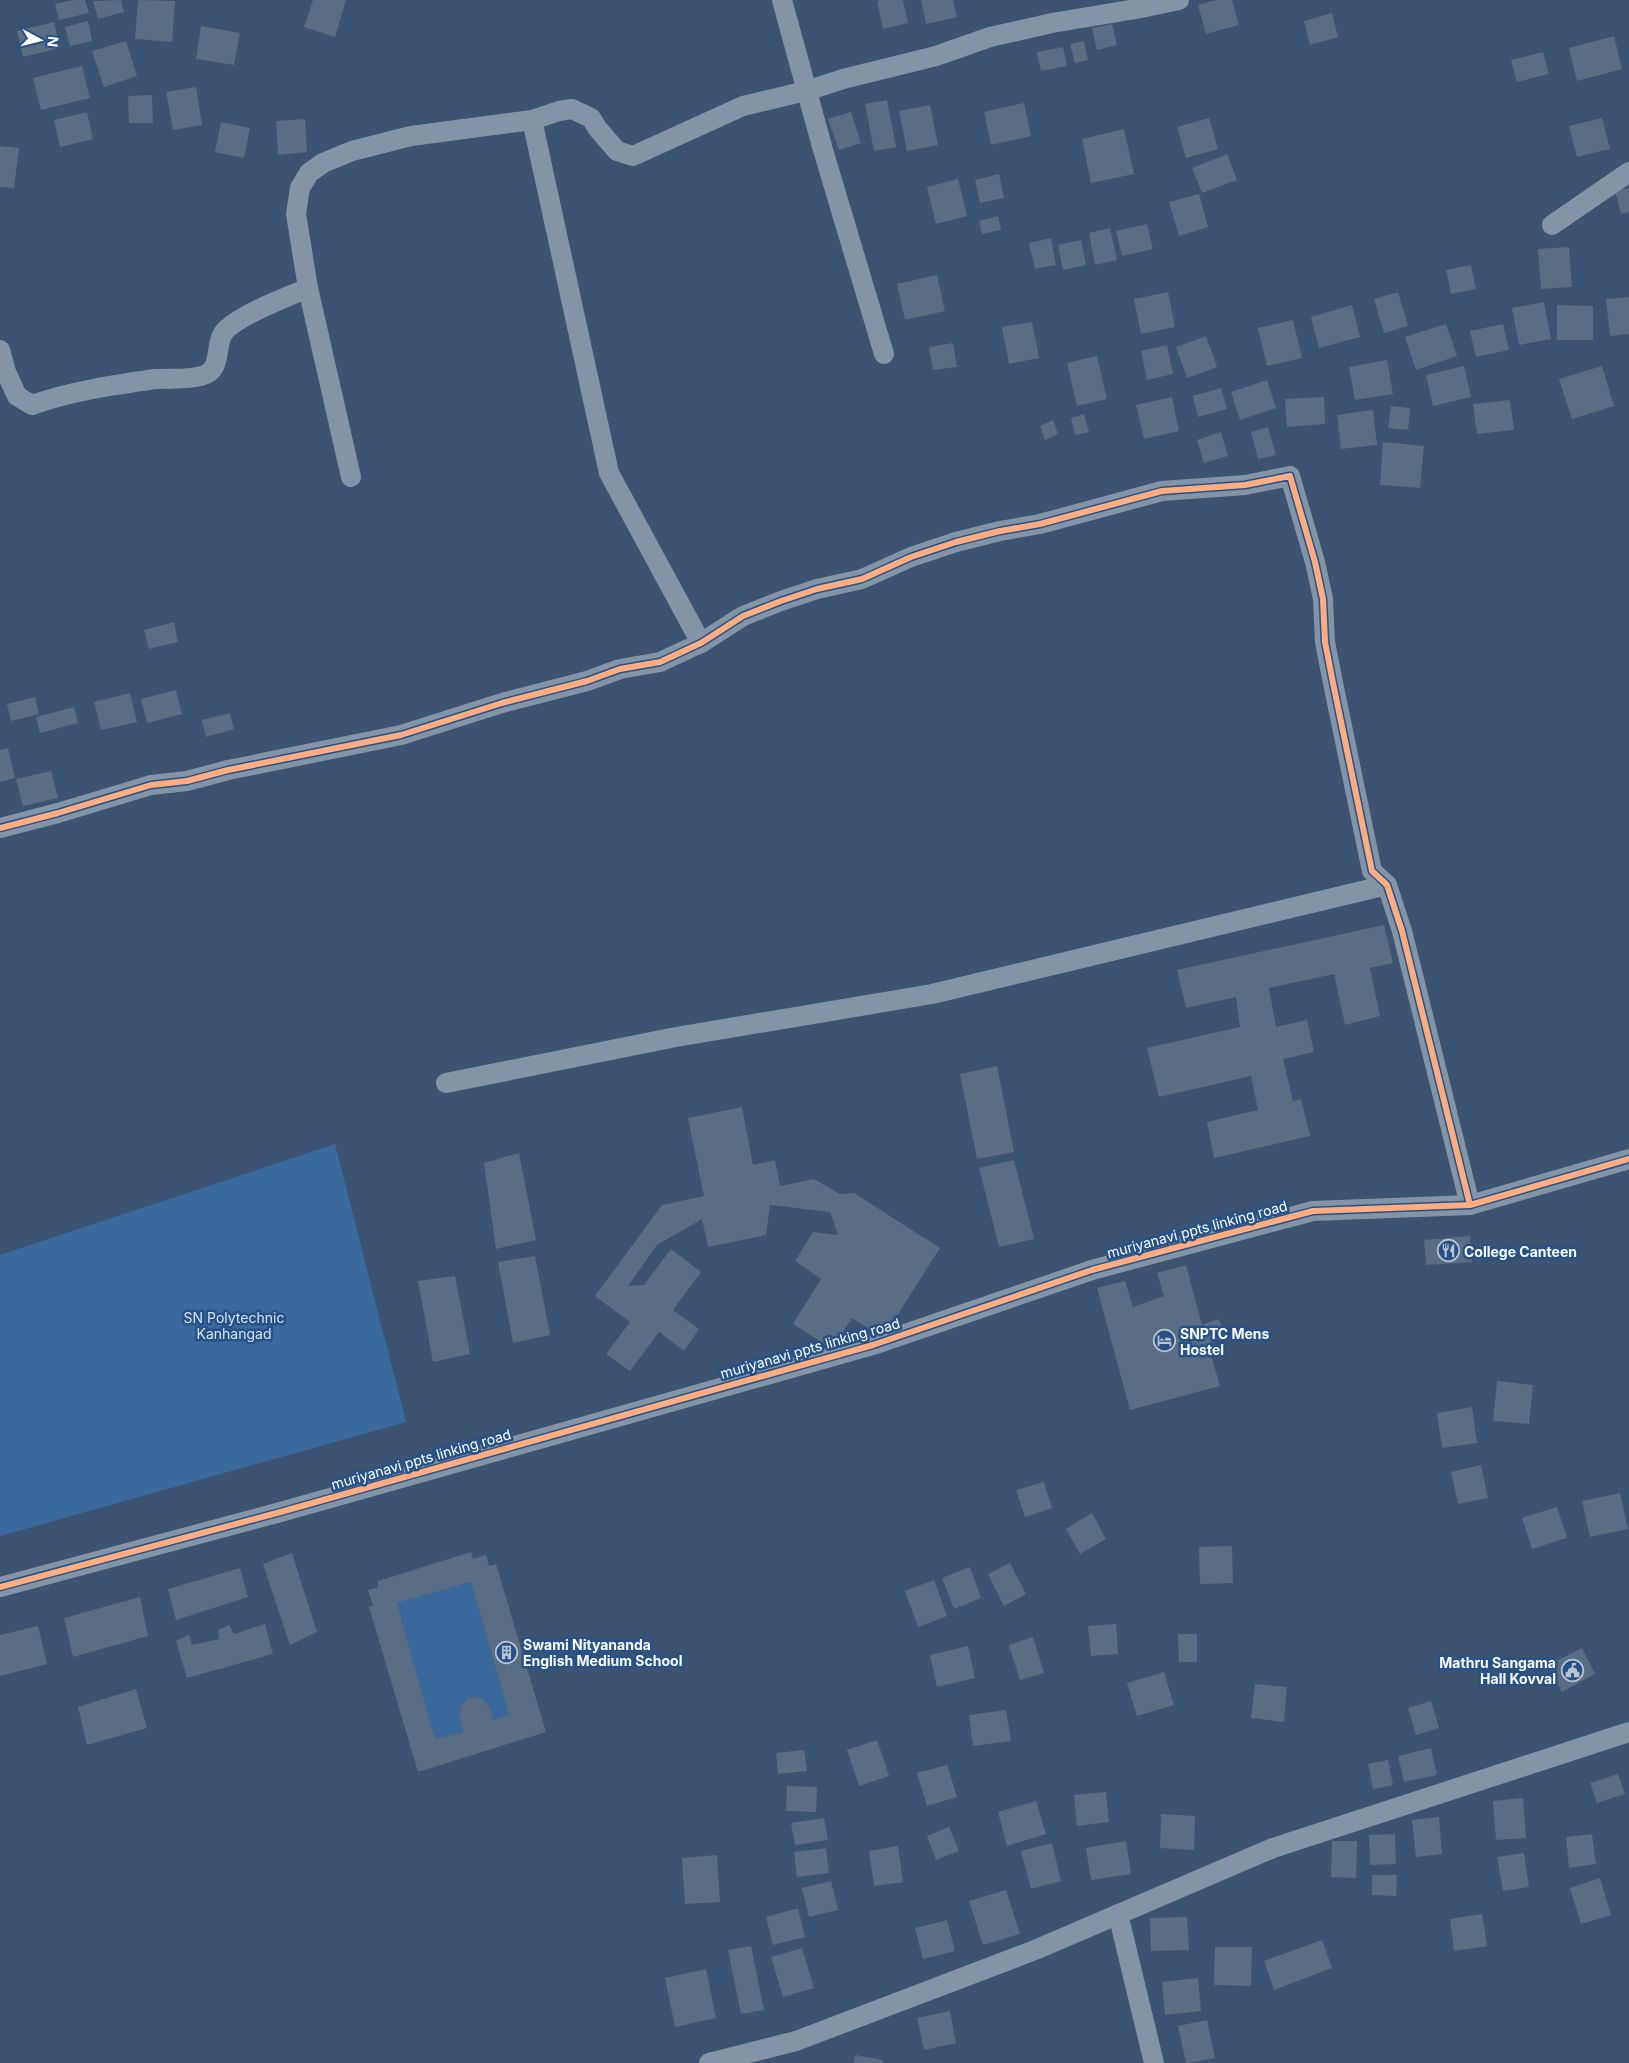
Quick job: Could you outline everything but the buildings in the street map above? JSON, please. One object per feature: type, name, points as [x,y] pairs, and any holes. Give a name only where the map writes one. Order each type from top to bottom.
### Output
[{"type":"street","points":[[782,0],[806,91],[884,354]]},
{"type":"street","points":[[351,477],[308,288],[296,214],[300,188],[309,173],[323,163],[352,151],[411,136],[532,120],[558,110],[572,109],[592,118],[598,130],[617,151],[633,156],[743,106],[936,56],[990,37],[1052,23],[1179,0]]},
{"type":"street","points":[[532,120],[609,473],[701,643]]},
{"type":"street","points":[[1552,225],[1629,172]]},
{"type":"street","points":[[0,350],[6,372],[17,396],[32,405],[60,396],[103,387],[157,379],[202,376],[215,366],[222,336],[230,326],[249,315],[308,288]]},
{"type":"street","points":[[0,828],[152,785],[187,781],[228,770],[400,734],[502,703],[587,681],[620,669],[660,662],[701,643],[744,616],[817,589],[862,579],[911,557],[956,542],[1040,524],[1162,491],[1245,485],[1290,476],[1323,599],[1325,642],[1372,871],[1387,886],[1402,931],[1470,1205]]},
{"type":"street","points":[[446,1082],[676,1037],[932,994],[1387,886]]},
{"type":"street","name":"muriyanavi ppts linking road","points":[[0,1587],[276,1513],[873,1345],[1092,1270],[1313,1211],[1470,1205],[1629,1159]]},
{"type":"street","points":[[709,2063],[796,2041],[1035,1950],[1273,1848],[1629,1732]]},
{"type":"street","points":[[1118,1914],[1154,2063]]},
{"type":"green space","name":"SN Polytechnic Kanhangad","points":[[335,1144],[406,1422],[0,1536],[0,1255]]},
{"type":"green space","points":[[471,1582],[509,1715],[493,1720],[490,1708],[482,1698],[468,1697],[461,1713],[463,1732],[435,1739],[397,1603]]},
{"type":"cycle path","points":[[0,828],[151,785],[187,781],[228,770],[401,735],[502,703],[587,681],[620,669],[660,662],[701,643],[743,616],[817,589],[862,579],[911,557],[956,542],[1000,531],[1040,524],[1162,491],[1245,485],[1290,476],[1315,562],[1323,599],[1325,642],[1372,871],[1387,885],[1402,931],[1470,1205]]},
{"type":"cycle path","points":[[0,1587],[277,1513],[873,1345],[1092,1270],[1313,1211],[1470,1205],[1629,1159]]},
{"type":"place","name":"College Canteen","points":[[1448,1251]]},
{"type":"place","name":"SNPTC Mens Hostel","points":[[1164,1341]]},
{"type":"place","name":"Swami Nityananda English Medium School","points":[[507,1652]]},
{"type":"place","name":"Mathru Sangama Hall Kovval","points":[[1572,1670]]}]
